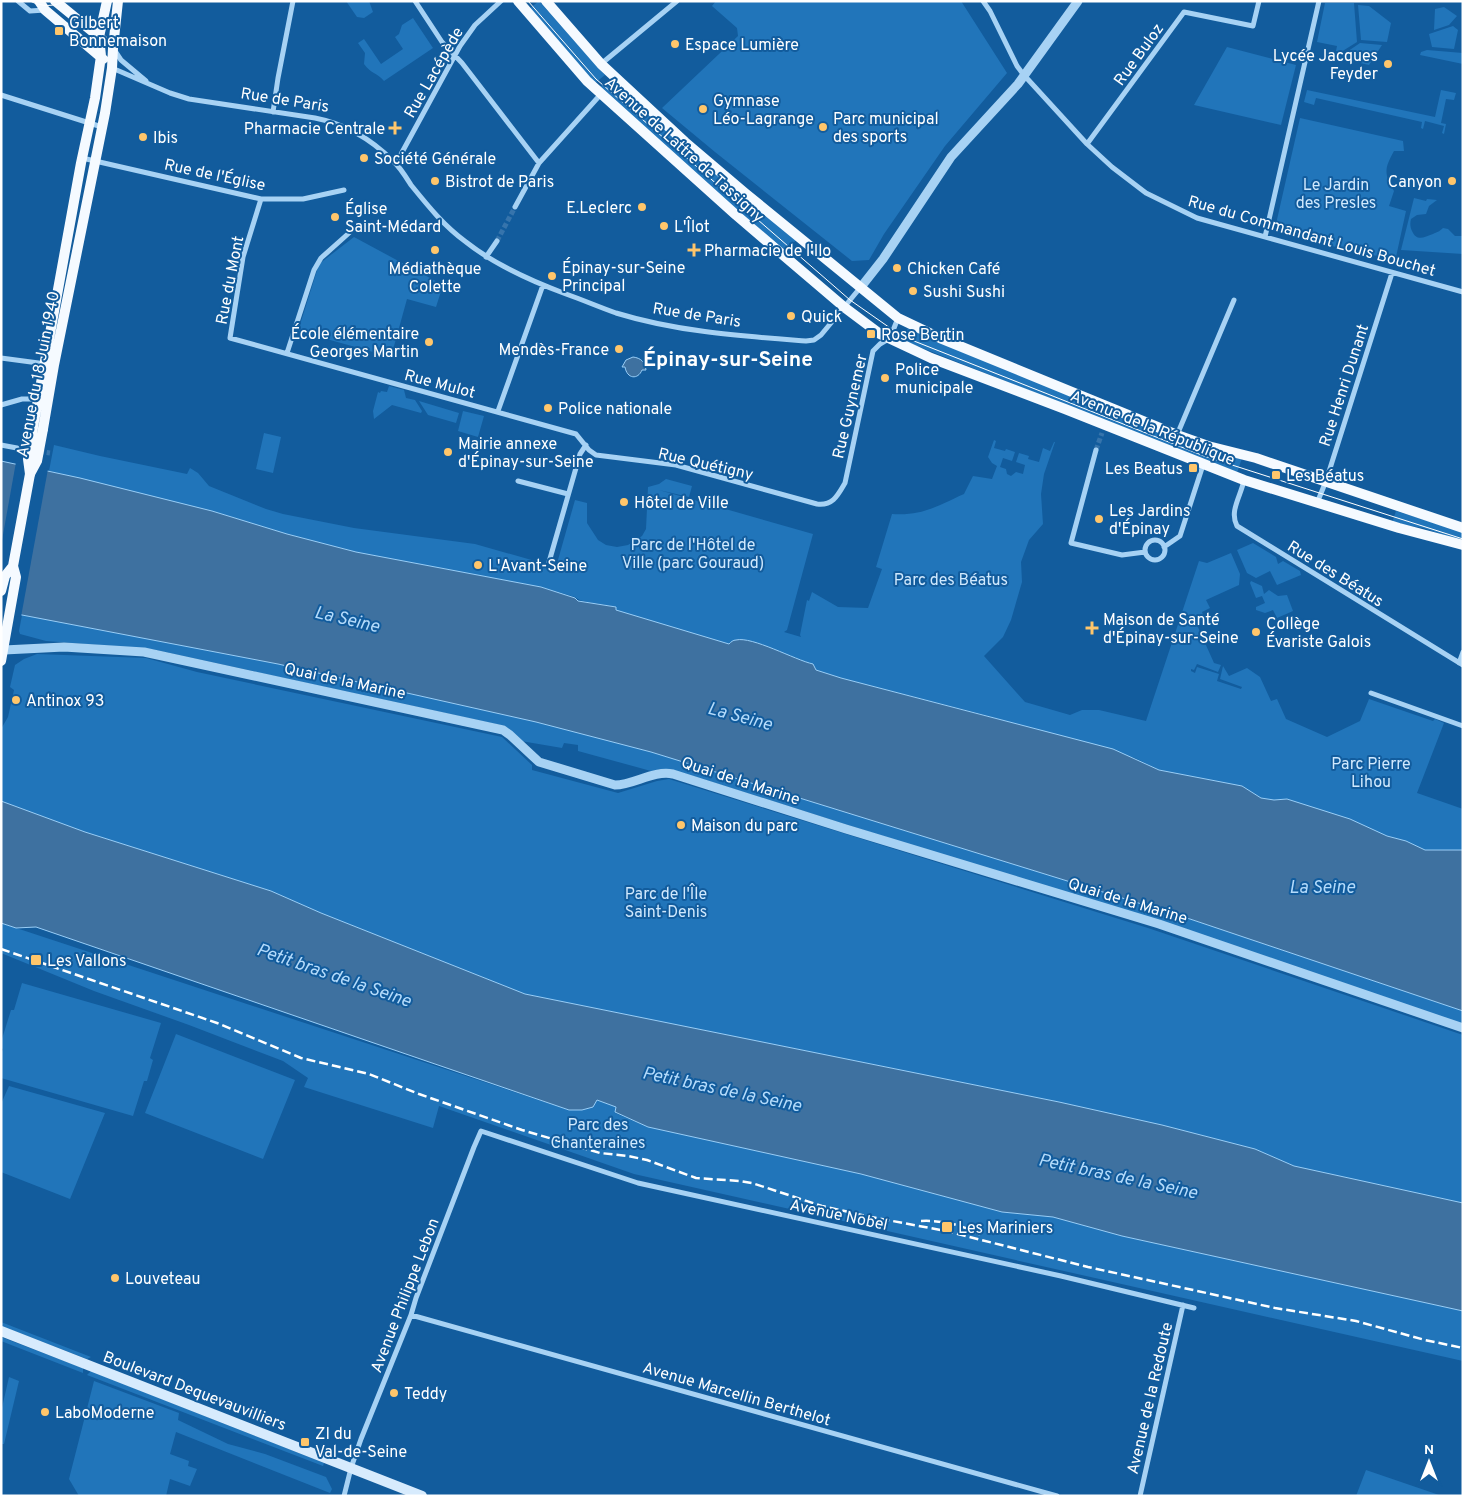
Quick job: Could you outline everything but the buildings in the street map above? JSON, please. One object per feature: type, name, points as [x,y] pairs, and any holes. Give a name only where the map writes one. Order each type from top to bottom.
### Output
[{"type":"main road","points":[[39,1],[45,10],[101,56],[112,68]]},
{"type":"main road","points":[[55,1],[112,48]]},
{"type":"main road","name":"Avenue du 18 Juin 1940","points":[[13,566],[30,474],[37,461],[38,428],[82,158],[101,56],[99,37],[107,1]]},
{"type":"main road","name":"Avenue du 18 Juin 1940","points":[[49,364],[96,161],[112,68],[112,48],[118,1]]},
{"type":"main road","name":"Avenue de Lattre de Tassigny","points":[[518,1],[587,81],[736,215],[844,307]]},
{"type":"main road","name":"Avenue de Lattre de Tassigny","points":[[546,1],[601,64],[707,161],[860,287]]},
{"type":"main road","name":"Avenue de la République","points":[[860,287],[898,318],[940,338],[1177,435],[1208,446],[1256,458],[1463,528]]},
{"type":"main road","name":"Avenue de la République","points":[[844,307],[880,334],[931,358],[1104,428],[1244,480],[1463,545]]},
{"type":"main road","points":[[1,591],[5,576],[13,566]]},
{"type":"main road","points":[[1,661],[16,577],[13,566]]},
{"type":"main road","name":"Boulevard Dequevauvilliers","points":[[1,1331],[422,1496]]},
{"type":"street","points":[[18,1],[30,11],[45,10]]},
{"type":"street","points":[[273,112],[293,1]]},
{"type":"street","points":[[415,1],[442,42],[456,56],[539,162]]},
{"type":"street","name":"Rue Lacépède","points":[[395,162],[460,46],[476,25],[501,1]]},
{"type":"street","points":[[601,64],[677,1]]},
{"type":"street","name":"Rue du Commandant Louis Bouchet","points":[[983,1],[990,11],[1017,66],[1024,75],[1087,144],[1112,167],[1146,193],[1197,218],[1463,292]]},
{"type":"street","points":[[844,307],[883,259],[951,157],[1024,75],[1078,1]]},
{"type":"street","name":"Rue Buloz","points":[[1087,144],[1184,12],[1253,26],[1259,1]]},
{"type":"street","points":[[1265,237],[1319,1]]},
{"type":"street","name":"Rue de Paris","points":[[112,48],[121,60],[150,85]]},
{"type":"street","name":"Rue de Paris","points":[[112,68],[150,85],[189,99],[315,118],[342,125],[367,139],[395,162],[435,215],[465,242],[486,257],[543,285],[614,312],[680,328],[720,335],[806,341],[814,340],[821,336],[844,307]]},
{"type":"street","points":[[515,207],[539,162],[602,94]]},
{"type":"street","points":[[1,95],[102,126]]},
{"type":"street","name":"Rue de l'Église","points":[[82,158],[262,199],[303,200],[344,190]]},
{"type":"street","name":"Rue du Mont","points":[[230,338],[243,257],[262,199]]},
{"type":"street","points":[[287,353],[310,277],[321,258],[349,233]]},
{"type":"street","points":[[486,257],[497,240]]},
{"type":"street","name":"Rue Henri Dunant","points":[[1317,503],[1326,481],[1392,273]]},
{"type":"street","points":[[498,411],[543,285]]},
{"type":"street","points":[[1177,435],[1234,300]]},
{"type":"street","name":"Rue Guynemer","points":[[829,503],[838,496],[845,483],[873,351],[890,338],[898,318]]},
{"type":"street","name":"Rue Mulot","points":[[230,338],[498,411]]},
{"type":"street","points":[[1,358],[49,364]]},
{"type":"street","points":[[1,405],[22,399],[43,400]]},
{"type":"street","name":"Rue Quétigny","points":[[498,411],[512,418],[576,434],[596,455],[676,465],[815,504],[829,503]]},
{"type":"street","points":[[1,445],[17,448]]},
{"type":"street","points":[[549,562],[580,454],[586,446]]},
{"type":"street","points":[[1096,450],[1071,543],[1122,555],[1145,552]]},
{"type":"street","points":[[1164,546],[1180,536],[1203,465]]},
{"type":"street","name":"Rue des Béatus","points":[[1244,480],[1234,512],[1234,520],[1237,526],[1461,664]]},
{"type":"street","points":[[518,481],[568,494]]},
{"type":"street","points":[[1145,552],[1146,546],[1151,542],[1157,541],[1164,546]]},
{"type":"street","points":[[1145,552],[1151,559],[1157,560],[1163,555],[1164,546]]},
{"type":"street","name":"Quai de la Marine","points":[[2,650],[64,647],[144,652],[503,730],[539,762],[615,785],[626,784],[661,773],[673,774],[1158,924],[1463,1028]]},
{"type":"street","points":[[1461,664],[1463,652]]},
{"type":"street","points":[[1371,693],[1463,726]]},
{"type":"street","name":"Avenue Nobel","points":[[481,1131],[638,1183],[1061,1276],[1194,1308]]},
{"type":"street","name":"Avenue Philippe Lebon","points":[[351,1468],[481,1131]]},
{"type":"street","name":"Avenue de la Redoute","points":[[1140,1496],[1183,1305]]},
{"type":"street","name":"Avenue Marcellin Berthelot","points":[[410,1315],[1057,1496]]},
{"type":"street","points":[[344,1496],[351,1468]]},
{"type":"green space","points":[[346,1],[369,1],[373,12],[364,18],[357,17]]},
{"type":"green space","points":[[539,1],[605,75],[595,83],[529,9]]},
{"type":"green space","name":"Parc municipal des sports","points":[[716,1],[961,1],[1007,73],[945,146],[884,234],[869,260],[852,261],[662,108],[738,36],[737,28],[712,6]]},
{"type":"green space","points":[[1325,3],[1354,3],[1357,42],[1341,52],[1336,51],[1337,46],[1317,42]]},
{"type":"green space","points":[[1358,5],[1369,6],[1391,23],[1387,42],[1361,40]]},
{"type":"green space","points":[[1444,7],[1457,16],[1449,25],[1434,30],[1435,9]]},
{"type":"green space","points":[[413,18],[433,48],[384,81],[364,64],[365,53],[358,43],[364,39],[381,64],[403,49],[395,37],[399,34],[402,25]]},
{"type":"green space","points":[[1453,26],[1458,30],[1454,49],[1432,47],[1429,34]]},
{"type":"green space","points":[[1360,43],[1382,45],[1369,65],[1338,58]]},
{"type":"green space","points":[[1227,47],[1296,65],[1281,125],[1194,105]]},
{"type":"green space","points":[[1427,50],[1463,53],[1463,64],[1420,55],[1421,52]]},
{"type":"green space","points":[[610,79],[648,114],[796,240],[786,251],[599,88]]},
{"type":"green space","points":[[1307,90],[1435,117],[1441,90],[1456,93],[1454,100],[1446,99],[1441,123],[1446,124],[1444,134],[1442,133],[1444,126],[1425,121],[1423,129],[1421,128],[1422,122],[1316,98],[1314,105],[1304,102]]},
{"type":"green space","name":"Le Jardin des Presles","points":[[1300,118],[1403,141],[1404,151],[1394,151],[1386,171],[1394,191],[1389,206],[1406,211],[1396,257],[1367,255],[1282,233],[1276,224]]},
{"type":"green space","points":[[1414,198],[1426,201],[1427,199],[1437,200],[1429,206],[1426,214],[1417,215],[1411,219],[1411,230],[1416,237],[1421,238],[1433,234],[1443,228],[1448,229],[1455,236],[1463,236],[1463,254],[1401,250]]},
{"type":"green space","points":[[354,237],[443,285],[436,307],[407,299],[391,357],[298,331],[319,264]]},
{"type":"green space","points":[[908,328],[1242,458],[1237,473],[902,340]]},
{"type":"green space","points":[[389,386],[404,390],[406,398],[415,400],[422,411],[421,413],[392,405],[374,419],[373,411],[378,392],[387,392]]},
{"type":"green space","points":[[419,401],[459,413],[456,423],[428,415]]},
{"type":"green space","points":[[463,411],[484,416],[478,437],[458,431]]},
{"type":"green space","points":[[264,433],[281,437],[273,473],[256,469]]},
{"type":"green space","points":[[994,440],[996,441],[994,448],[1015,452],[1012,461],[1003,458],[1000,467],[1006,469],[1007,474],[1011,476],[1016,472],[1023,474],[1025,465],[1016,462],[1019,453],[1029,456],[1028,459],[1039,462],[1043,448],[1050,451],[1055,442],[1044,474],[1041,494],[1043,524],[1029,540],[1021,562],[1022,582],[1011,620],[1003,637],[984,656],[1025,702],[1070,715],[1082,710],[1099,710],[1146,721],[1199,561],[1207,563],[1231,553],[1240,574],[1239,585],[1206,600],[1210,608],[1202,612],[1205,620],[1197,625],[1214,663],[1221,665],[1218,672],[1197,664],[1194,670],[1191,669],[1191,671],[1195,673],[1197,667],[1219,674],[1217,681],[1241,689],[1242,687],[1220,679],[1223,666],[1229,676],[1247,668],[1260,677],[1271,701],[1277,699],[1286,719],[1327,737],[1360,721],[1369,699],[1444,723],[1417,793],[1463,809],[1463,850],[1425,851],[1406,841],[1387,836],[1287,799],[1261,798],[1242,786],[1159,770],[1135,758],[981,714],[841,678],[816,670],[812,664],[794,658],[729,644],[615,610],[616,607],[582,601],[575,597],[541,587],[356,552],[287,534],[212,511],[49,471],[54,445],[187,474],[190,468],[198,473],[209,486],[283,514],[354,528],[475,544],[556,567],[575,500],[587,503],[587,523],[598,540],[606,545],[617,547],[628,545],[642,536],[646,529],[648,487],[659,484],[666,479],[692,486],[689,497],[659,490],[813,534],[787,630],[784,632],[801,637],[807,600],[809,601],[812,592],[838,607],[868,608],[882,569],[876,567],[892,514],[921,512],[964,494],[973,476],[992,479],[997,466],[988,457]]},
{"type":"green space","points":[[1396,511],[1463,532],[1463,541],[1423,528],[1392,523]]},
{"type":"green space","points":[[1253,543],[1276,557],[1278,564],[1283,561],[1300,571],[1301,575],[1277,585],[1270,571],[1256,578],[1247,573],[1237,550]]},
{"type":"green space","points":[[1251,581],[1262,586],[1264,594],[1269,590],[1278,596],[1287,595],[1293,611],[1277,618],[1273,610],[1265,613],[1256,610],[1256,607],[1265,603],[1262,596],[1256,598],[1250,583]]},
{"type":"green space","points":[[22,615],[278,664],[536,722],[651,752],[1190,919],[1463,1011],[1463,1024],[674,770],[651,771],[578,751],[578,745],[564,743],[562,748],[521,741],[505,726],[151,649],[46,641],[20,634]]},
{"type":"green space","name":"Parc de l'Île Saint-Denis","points":[[37,654],[146,658],[197,672],[502,737],[532,765],[532,770],[618,793],[669,779],[1148,928],[1463,1035],[1463,1203],[1294,1166],[1255,1149],[1162,1125],[1059,1102],[525,994],[321,913],[271,891],[85,832],[1,801],[1,729],[8,717],[14,690],[10,687],[15,665]]},
{"type":"green space","name":"Parc des Chanteraines","points":[[1,923],[569,1110],[597,1100],[616,1107],[615,1113],[648,1127],[861,1174],[1002,1212],[1053,1217],[1122,1236],[1463,1311],[1463,1361],[634,1174],[439,1106],[433,1128],[304,1087],[308,1078],[283,1061],[94,991],[1,953]]},
{"type":"green space","points":[[22,983],[161,1023],[150,1058],[153,1060],[147,1081],[144,1081],[133,1116],[1,1078],[1,1054],[3,1049],[1,1048],[1,1042],[11,1010],[14,1010]]},
{"type":"green space","points":[[176,1034],[295,1080],[263,1159],[145,1113]]},
{"type":"green space","points":[[9,1086],[105,1113],[70,1199],[1,1172],[1,1104]]},
{"type":"green space","points":[[1,1322],[91,1357],[87,1359],[1,1326]]},
{"type":"green space","points":[[1,1337],[83,1368],[83,1373],[1,1341]]},
{"type":"green space","points":[[91,1371],[324,1463],[323,1466],[87,1375]]},
{"type":"green space","points":[[9,1377],[19,1381],[4,1444],[1,1444],[1,1412]]},
{"type":"green space","points":[[94,1381],[179,1413],[178,1420],[228,1444],[265,1454],[326,1477],[332,1489],[330,1493],[176,1432],[170,1454],[189,1461],[188,1466],[197,1469],[190,1486],[170,1479],[166,1496],[79,1496],[69,1479]]},
{"type":"green space","points":[[1366,1470],[1442,1496],[1356,1496]]},
{"type":"water","points":[[633,357],[642,361],[646,370],[642,370],[635,377],[630,376],[625,367],[622,367],[626,360]]},
{"type":"water","name":"La Seine","points":[[1,461],[80,478],[212,511],[287,534],[356,552],[541,587],[575,598],[578,601],[616,607],[616,610],[729,644],[735,640],[752,641],[813,664],[816,670],[841,678],[1113,749],[1159,770],[1242,786],[1261,798],[1287,799],[1350,819],[1387,836],[1406,841],[1425,850],[1463,850],[1463,1011],[1190,919],[651,752],[536,722],[278,664],[1,611]]},
{"type":"water","name":"Petit bras de la Seine","points":[[1,801],[85,832],[271,891],[321,913],[525,994],[1059,1102],[1162,1125],[1255,1149],[1294,1166],[1463,1203],[1463,1311],[1122,1236],[1053,1217],[1002,1212],[861,1174],[648,1127],[615,1112],[616,1107],[597,1100],[593,1107],[582,1110],[569,1110],[36,927],[16,928],[1,923]]},
{"type":"pier","points":[[16,462],[48,469],[21,617],[1,614],[1,546]]},
{"type":"tunnel","points":[[497,241],[515,207]]},
{"type":"tunnel","points":[[1096,450],[1102,433]]},
{"type":"tunnel","points":[[17,448],[50,453]]},
{"type":"tram line","points":[[30,1],[48,5],[66,1]]},
{"type":"tram line","points":[[528,1],[596,79],[850,300],[893,330],[914,341],[1204,456],[1463,539]]},
{"type":"railway","points":[[1,949],[217,1023],[301,1058],[369,1074],[419,1094],[522,1130],[600,1153],[647,1160],[696,1178],[752,1183],[822,1206],[946,1231],[1088,1267],[1275,1308],[1356,1321],[1425,1340],[1463,1348]]},
{"type":"railway","points":[[921,1221],[937,1221],[952,1224],[967,1228],[981,1235]]},
{"type":"place","name":"Gilbert Bonnemaison","points":[[59,31]]},
{"type":"place","name":"Espace Lumière","points":[[675,44]]},
{"type":"place","name":"Lycée Jacques Feyder","points":[[1388,64]]},
{"type":"place","name":"Gymnase Léo-Lagrange","points":[[703,109]]},
{"type":"place","name":"Parc municipal des sports","points":[[823,127]]},
{"type":"place","name":"Pharmacie Centrale","points":[[395,128]]},
{"type":"place","name":"Ibis","points":[[143,137]]},
{"type":"place","name":"Société Générale","points":[[364,158]]},
{"type":"place","name":"Bistrot de Paris","points":[[435,181]]},
{"type":"place","name":"Canyon","points":[[1452,181]]},
{"type":"place","name":"E.Leclerc","points":[[642,207]]},
{"type":"place","name":"Église Saint-Médard","points":[[335,217]]},
{"type":"place","name":"L'Îlot","points":[[664,226]]},
{"type":"place","name":"Médiathèque Colette","points":[[435,250]]},
{"type":"place","name":"Pharmacie de l'Ilo","points":[[694,250]]},
{"type":"place","name":"Chicken Café","points":[[897,268]]},
{"type":"place","name":"Épinay-sur-Seine Principal","points":[[552,276]]},
{"type":"place","name":"Sushi Sushi","points":[[913,291]]},
{"type":"place","name":"Quick","points":[[791,316]]},
{"type":"place","name":"Rose Bertin","points":[[871,334]]},
{"type":"place","name":"École élémentaire Georges Martin","points":[[429,342]]},
{"type":"place","name":"Mendès-France","points":[[619,349]]},
{"type":"place","name":"Police municipale","points":[[885,378]]},
{"type":"place","name":"Police nationale","points":[[548,408]]},
{"type":"place","name":"Mairie annexe d'Épinay-sur-Seine","points":[[448,452]]},
{"type":"place","name":"Les Beatus","points":[[1193,468]]},
{"type":"place","name":"Les Béatus","points":[[1276,475]]},
{"type":"place","name":"Hôtel de Ville","points":[[624,502]]},
{"type":"place","name":"Les Jardins d'Épinay","points":[[1099,519]]},
{"type":"place","name":"L'Avant-Seine","points":[[478,565]]},
{"type":"place","name":"Maison de Santé d'Épinay-sur-Seine","points":[[1092,628]]},
{"type":"place","name":"Collège Évariste Galois","points":[[1256,632]]},
{"type":"place","name":"Antinox 93","points":[[16,700]]},
{"type":"place","name":"Maison du parc","points":[[681,825]]},
{"type":"place","name":"Les Vallons","points":[[36,960]]},
{"type":"place","name":"Les Mariniers","points":[[947,1227]]},
{"type":"place","name":"Louveteau","points":[[115,1278]]},
{"type":"place","name":"Teddy","points":[[394,1393]]},
{"type":"place","name":"LaboModerne","points":[[45,1412]]},
{"type":"place","name":"ZI du Val-de-Seine","points":[[305,1442]]},
{"type":"district","name":"Épinay-sur-Seine","points":[[728,359]]},
{"type":"park label","name":"Parc de l'Hôtel de Ville (parc Gouraud)","points":[[693,553]]},
{"type":"park label","name":"Parc des Béatus","points":[[951,579]]},
{"type":"park label","name":"Parc Pierre Lihou","points":[[1371,772]]}]
